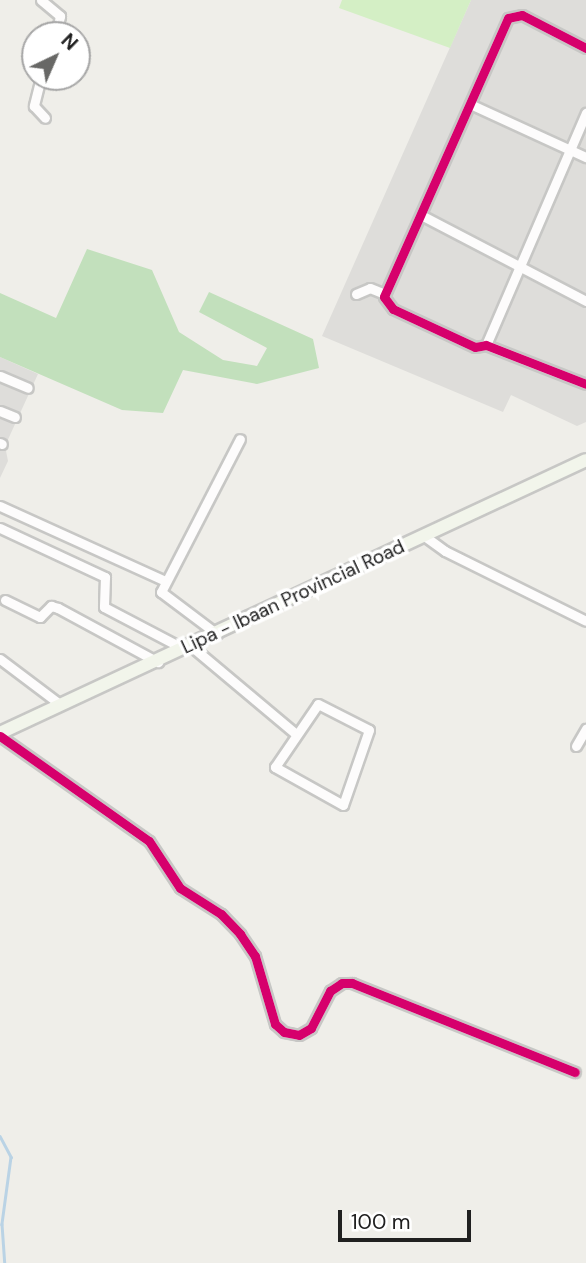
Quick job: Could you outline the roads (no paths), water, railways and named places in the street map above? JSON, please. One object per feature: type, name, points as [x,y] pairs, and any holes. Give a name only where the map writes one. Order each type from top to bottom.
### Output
[{"type":"main road","name":"Lipa - Ibaan Provincial Road","points":[[0,735],[586,460]]},
{"type":"street","points":[[41,0],[60,16],[59,21]]},
{"type":"street","points":[[384,294],[512,15],[526,16],[586,48]]},
{"type":"street","points":[[38,91],[34,111],[45,118]]},
{"type":"street","points":[[470,104],[586,157]]},
{"type":"street","points":[[486,345],[586,113]]},
{"type":"street","points":[[421,215],[586,301]]},
{"type":"street","points":[[356,293],[370,288],[384,294],[393,309],[475,347],[486,345],[586,384]]},
{"type":"street","points":[[0,376],[28,388]]},
{"type":"street","points":[[0,411],[15,417]]},
{"type":"street","points":[[217,634],[162,596],[166,581],[240,439]]},
{"type":"street","points":[[0,506],[166,581]]},
{"type":"street","points":[[0,528],[105,577],[104,607],[188,648],[296,734]]},
{"type":"street","points":[[423,535],[455,556],[586,621]]},
{"type":"street","points":[[5,600],[40,617],[51,606],[58,608],[158,662]]},
{"type":"street","points":[[0,659],[61,705]]},
{"type":"street","points":[[321,703],[367,727],[369,735],[346,803],[340,805],[276,770],[296,734],[321,703]]},
{"type":"street","points":[[576,746],[586,729]]},
{"type":"street","points":[[0,735],[149,841],[180,888],[221,915],[240,934],[255,956],[275,1024],[285,1032],[299,1035],[311,1028],[330,991],[342,983],[352,983],[575,1072]]},
{"type":"waterway","points":[[0,1136],[11,1157],[2,1224],[5,1263]]}]
